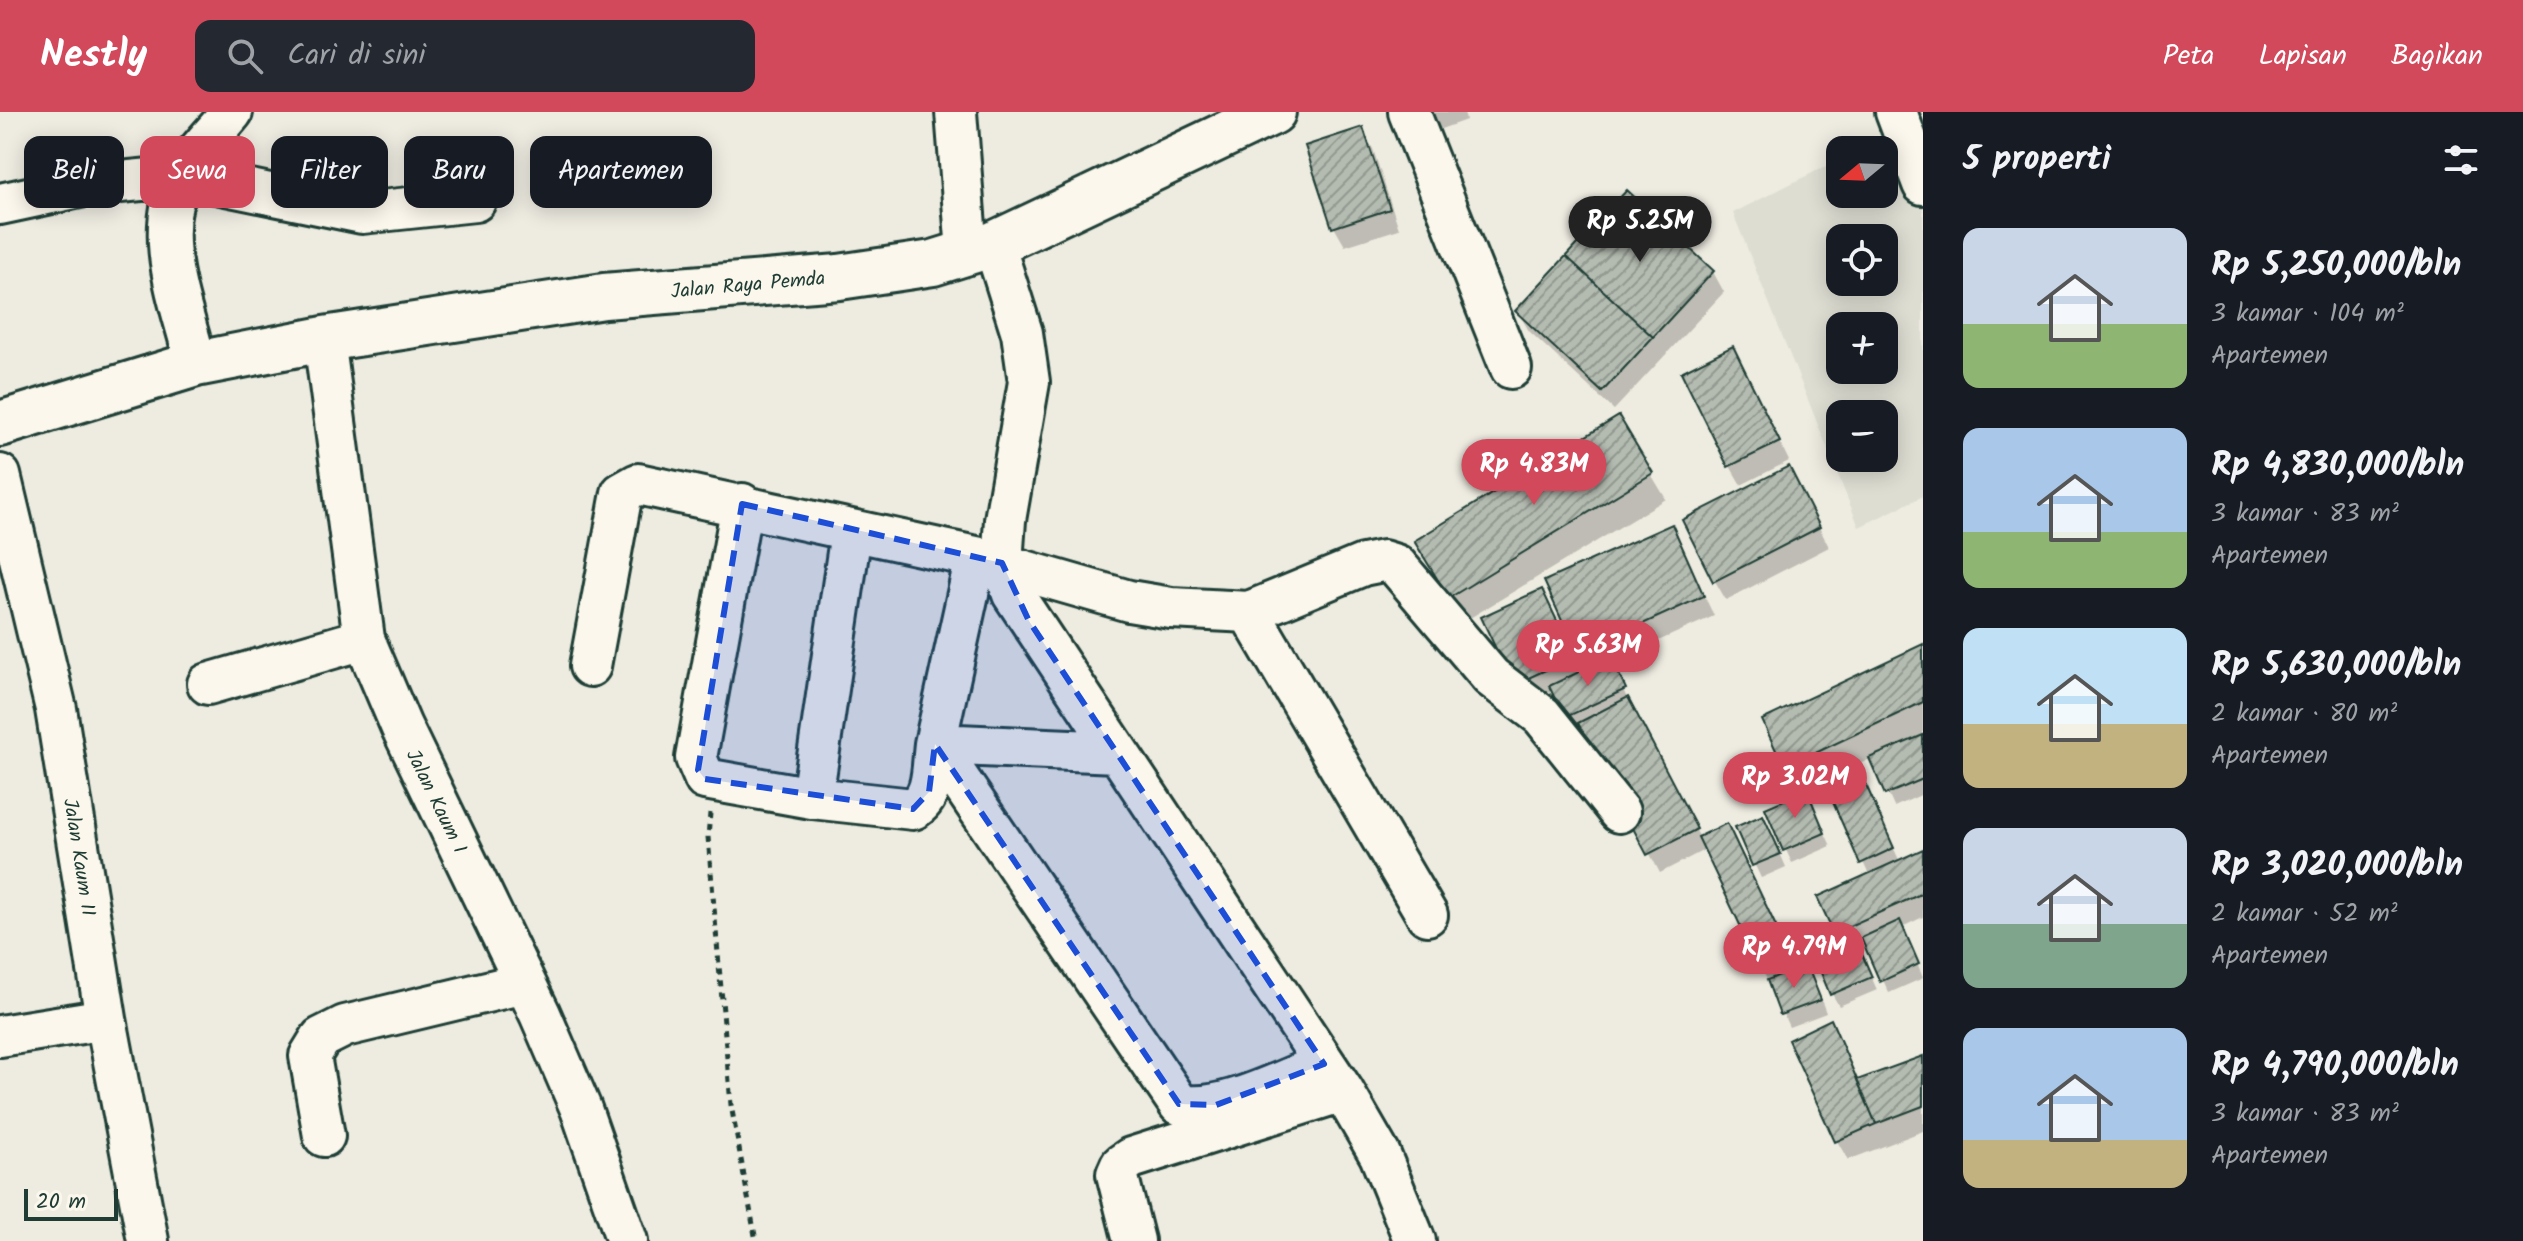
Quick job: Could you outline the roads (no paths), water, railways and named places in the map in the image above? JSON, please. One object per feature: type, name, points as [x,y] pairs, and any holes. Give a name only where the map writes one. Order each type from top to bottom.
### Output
[{"type":"main road","name":"Jalan Raya Pemda","points":[[0,424],[196,364],[324,339],[604,296],[839,277],[933,263],[981,248],[1273,112]]},
{"type":"street","points":[[213,136],[232,112]]},
{"type":"street","points":[[742,504],[696,758],[705,779],[812,798],[913,809],[925,803],[935,744],[989,560],[1005,520],[1029,382],[1022,333],[981,248],[956,112]]},
{"type":"street","points":[[1409,112],[1511,368]]},
{"type":"street","points":[[1896,112],[1923,184]]},
{"type":"street","points":[[0,204],[89,185],[140,180]]},
{"type":"street","points":[[255,191],[362,213],[409,208]]},
{"type":"street","points":[[172,208],[167,245],[196,364]]},
{"type":"street","name":"Jalan Kaum I","points":[[324,339],[364,639],[401,726],[581,1109],[627,1241]]},
{"type":"street","name":"Jalan Kaum II","points":[[0,475],[56,709],[106,1019],[148,1241]]},
{"type":"street","points":[[590,666],[625,488],[638,484],[742,504],[851,532],[989,560],[1129,601],[1213,612],[1249,612],[1363,565],[1383,561],[1396,565],[1491,677],[1542,716],[1619,812]]},
{"type":"street","points":[[812,798],[851,532]]},
{"type":"street","points":[[989,560],[1333,1077],[1380,1155],[1415,1241]]},
{"type":"street","points":[[1249,612],[1427,915]]},
{"type":"street","points":[[208,684],[364,639]]},
{"type":"street","points":[[935,744],[1117,752]]},
{"type":"street","points":[[935,744],[1179,1104],[1194,1109],[1333,1077]]},
{"type":"street","points":[[324,1136],[310,1056],[321,1038],[345,1026],[524,983]]},
{"type":"street","points":[[0,1036],[106,1019]]},
{"type":"street","points":[[1123,1237],[1117,1174],[1121,1165],[1131,1158],[1333,1077]]}]
